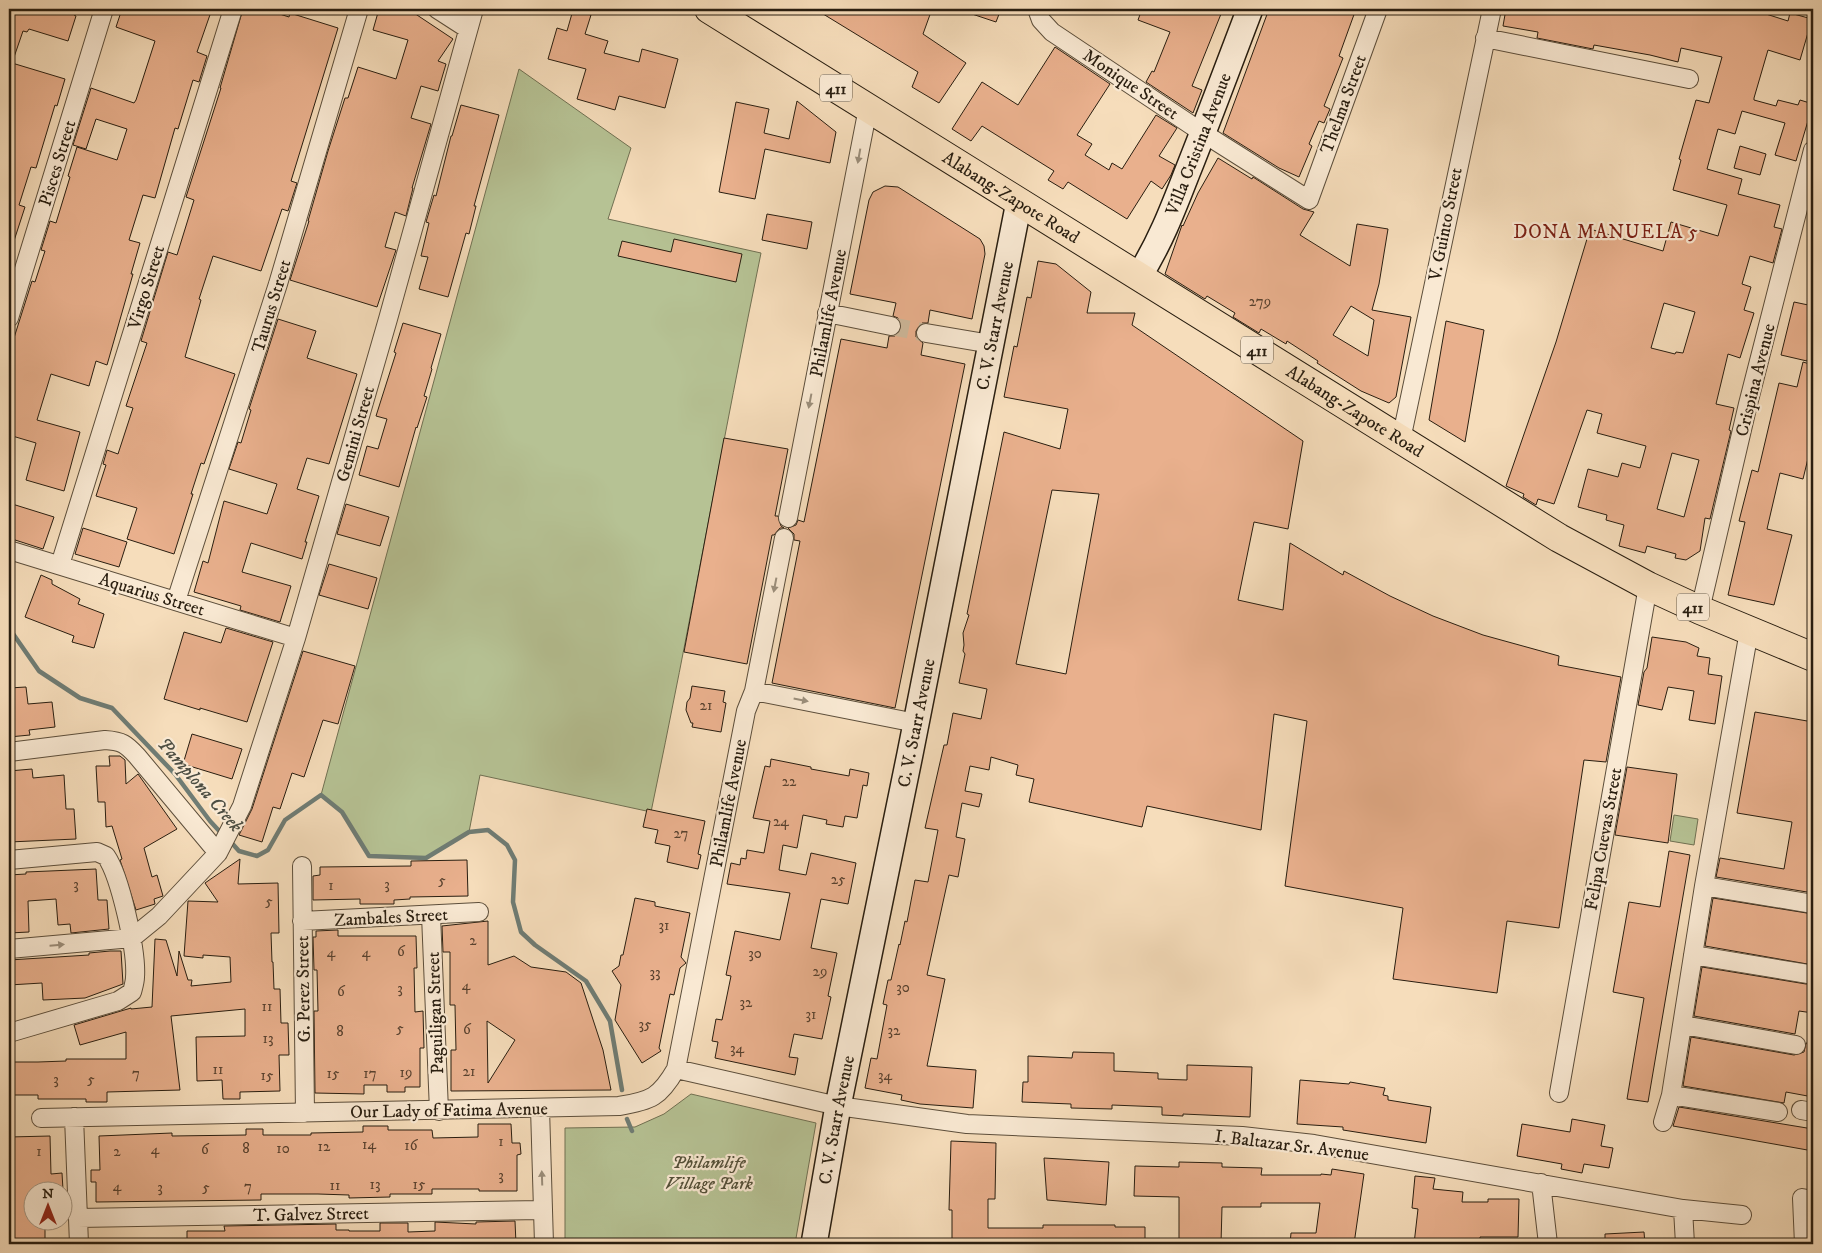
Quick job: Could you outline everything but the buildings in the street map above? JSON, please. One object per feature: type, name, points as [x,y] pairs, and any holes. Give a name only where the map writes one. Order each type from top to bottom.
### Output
[{"type":"highway","name":"Alabang-Zapote Road","points":[[709,9],[1559,538],[1648,586],[1813,657]]},
{"type":"main road","name":"Villa Cristina Avenue","points":[[1139,276],[1150,260],[1166,225],[1204,133],[1250,9]]},
{"type":"main road","name":"C. V. Starr Avenue","points":[[814,1244],[838,1106],[1019,202]]},
{"type":"street","name":"Pisces Street","points":[[9,318],[104,9]]},
{"type":"street","name":"Virgo Street","points":[[60,566],[233,9]]},
{"type":"street","name":"Taurus Street","points":[[176,601],[278,284],[359,9]]},
{"type":"street","points":[[437,9],[468,29]]},
{"type":"street","name":"Gemini Street","points":[[132,938],[162,913],[224,841],[242,806],[296,638],[391,310],[474,9]]},
{"type":"street","name":"Monique Street","points":[[1037,9],[1041,20],[1052,32],[1309,200]]},
{"type":"street","name":"Thelma Street","points":[[1309,200],[1378,9]]},
{"type":"street","name":"V. Guinto Street","points":[[1400,440],[1492,9]]},
{"type":"street","points":[[1485,38],[1689,79]]},
{"type":"street","name":"Philamlife Avenue","points":[[788,518],[868,108]]},
{"type":"street","name":"Crispina Avenue","points":[[1700,610],[1748,404],[1813,150]]},
{"type":"street","points":[[827,312],[891,326]]},
{"type":"street","points":[[926,333],[991,344]]},
{"type":"street","name":"Philamlife Avenue","points":[[676,1069],[746,711],[754,691],[784,538]]},
{"type":"street","name":"Aquarius Street","points":[[9,550],[296,638]]},
{"type":"street","name":"Felipa Cuevas Street","points":[[1559,1093],[1648,586]]},
{"type":"street","points":[[1663,1122],[1671,1095],[1704,886],[1749,630]]},
{"type":"street","points":[[754,691],[916,724]]},
{"type":"street","points":[[9,752],[105,740],[119,740],[129,747],[224,841]]},
{"type":"street","points":[[9,860],[97,852],[106,856],[114,872],[132,938],[136,979],[132,992],[118,1000],[9,1033]]},
{"type":"street","name":"G. Perez Street","points":[[302,866],[305,1113]]},
{"type":"street","points":[[1704,886],[1813,904]]},
{"type":"street","name":"Zambales Street","points":[[302,921],[479,912]]},
{"type":"street","name":"Paguiligan Street","points":[[431,915],[439,1110]]},
{"type":"street","points":[[9,949],[132,938]]},
{"type":"street","points":[[1693,955],[1808,974]]},
{"type":"street","points":[[1682,1025],[1796,1046]]},
{"type":"street","points":[[676,1069],[838,1106]]},
{"type":"street","name":"Our Lady of Fatima Avenue","points":[[41,1118],[620,1106],[637,1104],[653,1098],[665,1088],[676,1069]]},
{"type":"street","points":[[1671,1095],[1778,1112]]},
{"type":"street","name":"I. Baltazar Sr. Avenue","points":[[838,1106],[967,1124],[1242,1136],[1278,1140],[1541,1183],[1683,1209],[1742,1215]]},
{"type":"street","points":[[540,1108],[544,1244]]},
{"type":"street","points":[[74,1117],[79,1244]]},
{"type":"street","points":[[1541,1183],[1548,1244]]},
{"type":"street","points":[[1804,1244],[1802,1198],[1813,1200]]},
{"type":"street","points":[[1683,1209],[1685,1244]]},
{"type":"street","name":"T. Galvez Street","points":[[78,1218],[543,1210]]},
{"type":"green space","points":[[519,69],[631,148],[608,219],[761,253],[651,812],[480,775],[469,832],[426,858],[369,856],[342,812],[321,795]]},
{"type":"green space","points":[[1674,815],[1698,819],[1694,845],[1670,841]]},
{"type":"green space","name":"Philamlife Village Park","points":[[691,1094],[816,1123],[795,1244],[565,1244],[565,1128],[635,1127],[664,1114]]},
{"type":"waterway","name":"Pamplona Creek","points":[[9,628],[39,671],[80,698],[112,708],[175,774],[222,834]]},
{"type":"waterway","name":"Pamplona Creek","points":[[230,841],[239,851],[257,856],[268,850],[285,820],[321,795],[342,812],[369,856],[426,858],[469,832],[488,830],[507,845],[515,860],[513,902],[521,932],[535,945],[586,981],[610,1021],[622,1090]]},
{"type":"waterway","points":[[627,1119],[632,1131]]},
{"type":"tunnel","points":[[891,326],[926,333]]},
{"type":"district","name":"DONA MANUELA 5","points":[[1606,231]]}]
